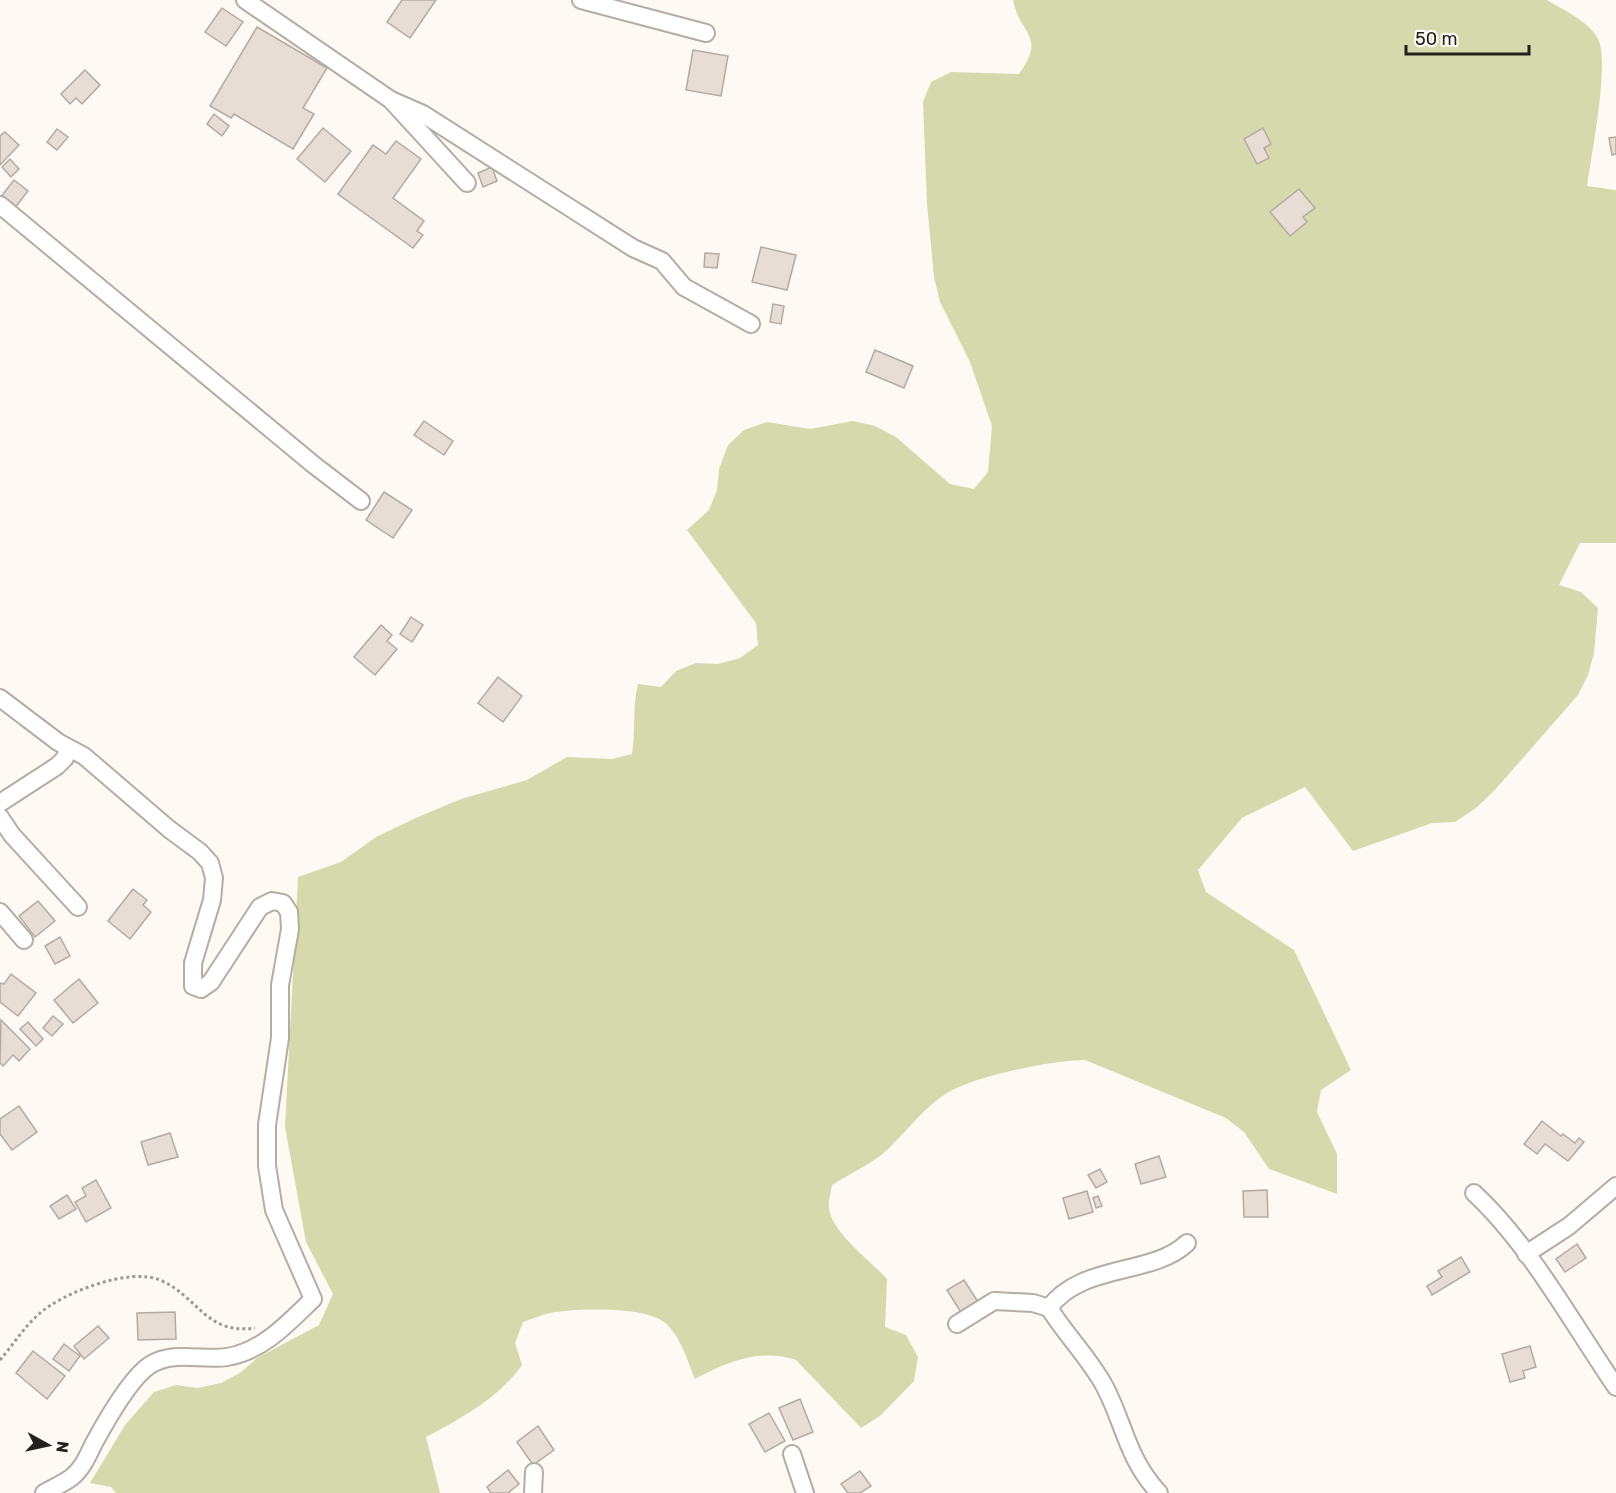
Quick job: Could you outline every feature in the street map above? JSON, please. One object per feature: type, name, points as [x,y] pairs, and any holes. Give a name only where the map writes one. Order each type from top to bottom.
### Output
[{"type":"street","points":[[245,0],[391,100],[423,114],[633,249],[662,261],[684,287],[751,324]]},
{"type":"street","points":[[581,0],[706,33]]},
{"type":"street","points":[[391,100],[467,183]]},
{"type":"street","points":[[0,205],[314,465],[361,501]]},
{"type":"street","points":[[0,698],[68,748],[84,756],[169,829],[201,852],[210,863],[214,878],[212,900],[193,963],[193,986],[201,989],[211,982],[261,907],[272,902],[283,903],[289,912],[290,929],[280,985],[280,1038],[267,1125],[267,1166],[274,1210],[313,1299],[274,1335],[251,1351],[226,1357],[184,1356],[150,1365],[136,1378],[95,1442],[86,1461],[72,1477],[44,1493]]},
{"type":"street","points":[[0,803],[57,766],[65,758],[68,748]]},
{"type":"street","points":[[0,817],[12,835],[78,907]]},
{"type":"street","points":[[0,912],[24,940]]},
{"type":"street","points":[[1526,1254],[1569,1226],[1616,1186]]},
{"type":"street","points":[[1474,1193],[1496,1214],[1526,1254],[1616,1387]]},
{"type":"street","points":[[1049,1308],[1054,1300],[1081,1283],[1116,1270],[1157,1259],[1187,1243]]},
{"type":"street","points":[[957,1324],[994,1301],[1033,1303],[1049,1308],[1064,1332],[1097,1373],[1132,1457],[1159,1493]]},
{"type":"street","points":[[792,1454],[805,1493]]},
{"type":"street","points":[[533,1493],[534,1472]]},
{"type":"path","points":[[0,1360],[40,1313],[86,1287],[136,1275],[159,1280],[211,1320],[236,1330],[256,1328]]},
{"type":"green space","points":[[1013,0],[1547,0],[1582,21],[1598,39],[1601,51],[1601,88],[1587,186],[1616,190],[1616,543],[1580,543],[1559,585],[1581,592],[1598,608],[1594,653],[1588,675],[1578,695],[1494,791],[1476,808],[1455,822],[1432,823],[1353,851],[1305,787],[1242,818],[1198,870],[1206,892],[1294,950],[1351,1070],[1321,1090],[1317,1112],[1337,1154],[1337,1194],[1269,1169],[1244,1132],[1226,1118],[1085,1060],[1014,1070],[976,1081],[939,1098],[880,1156],[832,1185],[829,1199],[831,1217],[853,1246],[887,1279],[885,1327],[906,1335],[918,1357],[914,1381],[880,1416],[861,1428],[796,1360],[757,1356],[732,1362],[695,1379],[679,1341],[664,1322],[642,1313],[575,1310],[550,1313],[523,1322],[515,1343],[522,1365],[513,1377],[479,1406],[426,1437],[440,1493],[116,1493],[111,1487],[90,1483],[125,1425],[154,1392],[176,1385],[198,1388],[221,1383],[240,1373],[257,1358],[319,1325],[333,1294],[306,1242],[285,1127],[298,877],[341,862],[376,837],[418,817],[461,799],[527,780],[567,757],[612,759],[632,754],[638,684],[661,687],[676,671],[696,663],[718,664],[740,658],[758,645],[756,623],[687,530],[709,510],[717,490],[719,469],[728,445],[744,430],[767,422],[810,429],[853,421],[875,426],[896,437],[950,484],[974,489],[988,472],[992,426],[970,362],[940,302],[934,277],[927,204],[923,102],[931,82],[951,72],[1019,74],[1031,51],[1031,43],[1016,12]]},
{"type":"building","points":[[402,0],[436,0],[410,38],[387,22]]},
{"type":"building","points":[[222,8],[243,22],[226,46],[205,32]]},
{"type":"building","points":[[257,27],[327,68],[303,108],[314,114],[293,149],[234,114],[231,118],[210,106]]},
{"type":"building","points":[[693,50],[728,56],[721,96],[686,90]]},
{"type":"building","points":[[85,70],[100,85],[82,104],[76,98],[70,104],[61,94]]},
{"type":"building","points":[[214,114],[229,126],[222,136],[207,124]]},
{"type":"building","points":[[323,128],[351,151],[325,182],[297,159]]},
{"type":"building","points":[[1263,128],[1271,144],[1264,148],[1269,158],[1257,164],[1244,139]]},
{"type":"building","points":[[57,129],[68,137],[57,150],[47,142]]},
{"type":"building","points":[[5,132],[19,145],[0,165],[0,136]]},
{"type":"building","points":[[1616,137],[1616,154],[1612,155],[1609,138]]},
{"type":"building","points":[[396,141],[421,159],[393,198],[424,221],[417,231],[423,235],[413,248],[338,194],[373,145],[386,154]]},
{"type":"building","points":[[10,159],[19,169],[11,177],[2,167]]},
{"type":"building","points":[[492,167],[497,181],[483,187],[478,173]]},
{"type":"building","points":[[14,180],[28,191],[14,209],[0,198]]},
{"type":"building","points":[[1299,189],[1315,208],[1303,217],[1307,222],[1290,236],[1270,212]]},
{"type":"building","points":[[761,247],[796,255],[787,290],[752,282]]},
{"type":"building","points":[[705,253],[719,254],[717,268],[704,267]]},
{"type":"building","points":[[773,304],[784,306],[781,324],[770,322]]},
{"type":"building","points":[[875,350],[913,366],[904,388],[866,372]]},
{"type":"building","points":[[424,421],[453,441],[444,455],[414,435]]},
{"type":"building","points":[[384,492],[412,510],[393,538],[366,520]]},
{"type":"building","points":[[411,617],[423,625],[412,642],[400,634]]},
{"type":"building","points":[[381,625],[392,635],[387,641],[397,649],[375,675],[354,657]]},
{"type":"building","points":[[498,677],[522,696],[503,722],[478,703]]},
{"type":"building","points":[[133,889],[147,900],[143,905],[151,912],[130,939],[108,921]]},
{"type":"building","points":[[38,901],[55,921],[35,937],[19,916]]},
{"type":"building","points":[[60,937],[70,956],[55,964],[45,946]]},
{"type":"building","points":[[11,974],[36,993],[18,1016],[0,1002],[0,983],[4,984]]},
{"type":"building","points":[[79,979],[98,1003],[73,1023],[54,1000]]},
{"type":"building","points":[[53,1016],[63,1024],[52,1036],[43,1028]]},
{"type":"building","points":[[1,1020],[30,1049],[19,1061],[13,1055],[3,1066],[0,1063]]},
{"type":"building","points":[[28,1022],[43,1039],[36,1046],[20,1029]]},
{"type":"building","points":[[19,1106],[37,1132],[12,1150],[0,1134],[0,1119]]},
{"type":"building","points":[[1542,1121],[1561,1136],[1563,1134],[1575,1143],[1579,1138],[1584,1142],[1568,1161],[1545,1144],[1537,1154],[1524,1144]]},
{"type":"building","points":[[170,1133],[178,1157],[148,1165],[141,1142]]},
{"type":"building","points":[[1159,1156],[1166,1177],[1141,1184],[1135,1164]]},
{"type":"building","points":[[1100,1169],[1107,1182],[1096,1188],[1088,1175]]},
{"type":"building","points":[[96,1180],[111,1208],[86,1222],[75,1202],[86,1196],[82,1188]]},
{"type":"building","points":[[1267,1190],[1268,1217],[1244,1217],[1243,1191]]},
{"type":"building","points":[[1087,1191],[1093,1212],[1069,1219],[1063,1198]]},
{"type":"building","points":[[67,1195],[76,1209],[59,1219],[50,1206]]},
{"type":"building","points":[[1098,1196],[1102,1206],[1096,1208],[1093,1198]]},
{"type":"building","points":[[1577,1244],[1586,1258],[1565,1272],[1556,1259]]},
{"type":"building","points":[[1461,1257],[1470,1272],[1432,1295],[1427,1286],[1442,1277],[1438,1271]]},
{"type":"building","points":[[964,1280],[982,1308],[965,1319],[947,1290]]},
{"type":"building","points":[[175,1312],[176,1339],[138,1340],[137,1313]]},
{"type":"building","points":[[98,1326],[109,1338],[84,1359],[74,1346]]},
{"type":"building","points":[[64,1344],[80,1356],[69,1371],[53,1359]]},
{"type":"building","points":[[1530,1346],[1536,1367],[1523,1371],[1525,1378],[1510,1382],[1502,1354]]},
{"type":"building","points":[[33,1351],[65,1376],[47,1399],[16,1373]]},
{"type":"building","points":[[800,1399],[813,1432],[793,1440],[779,1408]]},
{"type":"building","points":[[769,1413],[785,1441],[765,1452],[749,1424]]},
{"type":"building","points":[[538,1426],[554,1450],[533,1465],[517,1442]]},
{"type":"building","points":[[508,1470],[519,1484],[508,1493],[491,1493],[487,1487]]},
{"type":"building","points":[[860,1471],[871,1486],[860,1493],[848,1493],[841,1484]]}]
